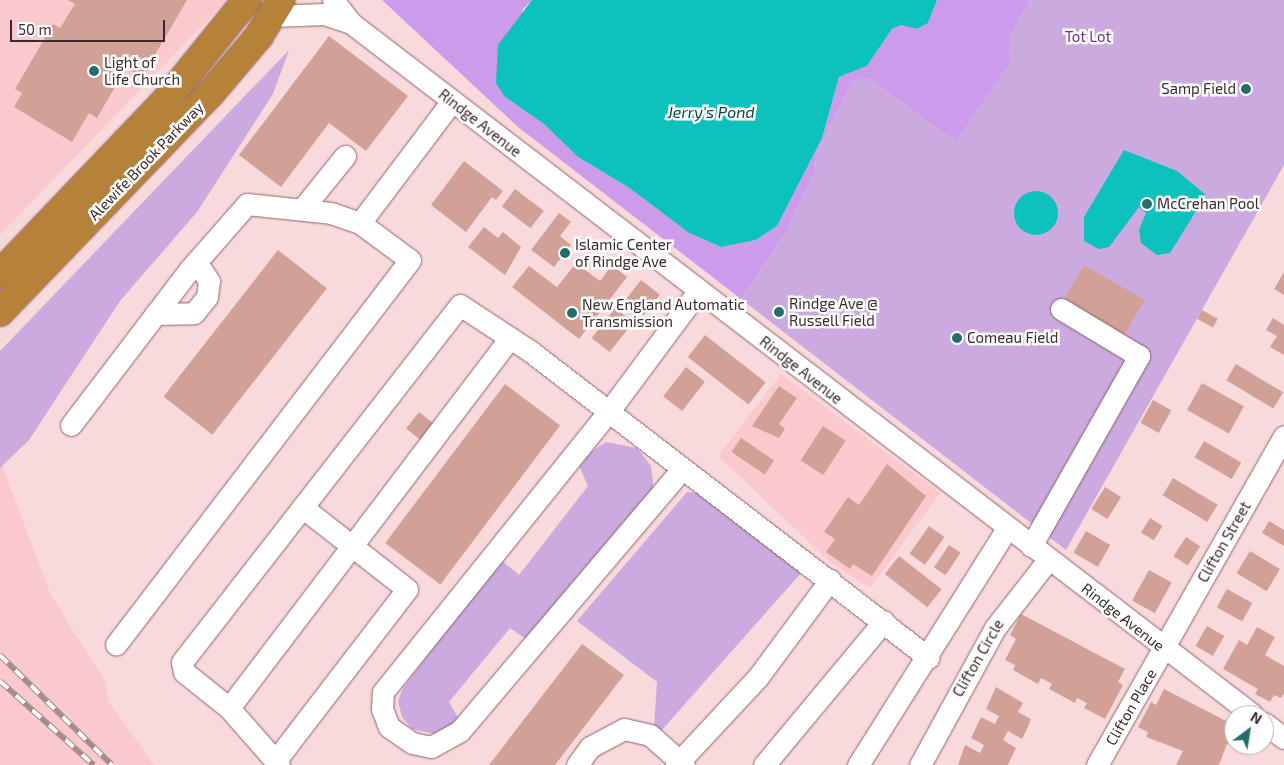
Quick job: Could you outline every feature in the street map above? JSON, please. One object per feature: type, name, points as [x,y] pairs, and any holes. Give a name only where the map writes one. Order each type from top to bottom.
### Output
[{"type":"highway","name":"Alewife Brook Parkway","points":[[0,274],[167,99],[247,0]]},
{"type":"highway","name":"Alewife Brook Parkway","points":[[0,312],[210,94],[277,8]]},
{"type":"street","name":"Rindge Avenue","points":[[333,0],[351,23],[1048,560],[1240,705]]},
{"type":"street","name":"Rindge Avenue","points":[[277,8],[324,14],[351,23]]},
{"type":"street","points":[[360,223],[452,101]]},
{"type":"street","points":[[302,208],[345,156]]},
{"type":"street","points":[[71,425],[196,262],[247,204],[322,210],[360,223],[410,260],[116,644]]},
{"type":"street","points":[[155,314],[194,313],[207,297],[209,281],[196,262]]},
{"type":"street","points":[[682,469],[460,731],[431,747],[402,737],[390,727],[382,710],[383,692],[609,411],[698,291]]},
{"type":"street","points":[[302,507],[406,587],[406,593],[277,763],[229,708],[184,672],[182,662],[302,507],[458,307],[464,305],[609,411],[682,469],[884,621],[928,658]]},
{"type":"street","points":[[1031,546],[1139,356],[1061,309]]},
{"type":"street","points":[[229,708],[509,339]]},
{"type":"street","name":"Clifton Street","points":[[1164,649],[1284,436]]},
{"type":"street","points":[[858,765],[928,658],[1007,528]]},
{"type":"street","name":"Clifton Circle","points":[[920,765],[995,628],[1048,560]]},
{"type":"street","points":[[577,765],[590,747],[624,729],[650,736],[680,764],[758,677],[830,580]]},
{"type":"street","points":[[764,765],[884,621]]},
{"type":"street","name":"Clifton Place","points":[[1097,765],[1164,649]]},
{"type":"shaded area","points":[[0,0],[227,0],[0,235]]},
{"type":"shaded area","points":[[382,0],[532,0],[523,9],[505,97],[544,124],[578,157],[628,187],[689,233],[721,247],[756,240],[777,226],[822,138],[839,77],[867,66],[892,29],[901,25],[917,29],[928,23],[937,0],[1030,0],[1009,38],[1010,63],[956,142],[868,78],[853,81],[816,154],[815,171],[787,230],[741,299],[518,127]]},
{"type":"shaded area","points":[[781,374],[940,493],[870,588],[830,562],[718,456]]},
{"type":"shaded area","points":[[0,460],[51,595],[106,683],[108,701],[154,765],[0,765]]},
{"type":"green space","name":"Tot Lot","points":[[1030,0],[1284,0],[1284,165],[1066,550],[741,299],[787,230],[815,171],[816,154],[853,81],[868,78],[956,142],[1010,63],[1009,38]]},
{"type":"green space","points":[[289,50],[273,94],[197,212],[120,301],[29,440],[0,468],[0,351]]},
{"type":"green space","points":[[606,442],[637,448],[651,466],[654,489],[532,643],[510,628],[449,702],[459,719],[440,735],[412,729],[402,717],[398,701],[403,688],[500,559],[519,575],[588,486],[577,461]]},
{"type":"green space","points":[[687,492],[698,493],[802,572],[661,731],[654,727],[657,682],[577,621]]},
{"type":"water","name":"Jerry's Pond","points":[[532,0],[937,0],[928,23],[917,29],[901,25],[892,29],[867,66],[839,77],[822,138],[777,226],[756,240],[721,247],[689,233],[628,187],[578,157],[544,124],[505,97],[496,83],[498,45]]},
{"type":"water","name":"McCrehan Pool","points":[[1124,150],[1177,171],[1206,195],[1170,253],[1157,255],[1141,243],[1139,230],[1146,213],[1139,207],[1109,247],[1099,249],[1084,241],[1084,217]]},
{"type":"water","points":[[1036,191],[1048,195],[1054,201],[1058,213],[1054,225],[1048,231],[1036,235],[1024,231],[1018,225],[1014,213],[1018,201],[1024,195]]},
{"type":"building","points":[[68,0],[187,0],[142,77],[126,68],[97,118],[89,113],[72,142],[14,107],[22,93],[15,89],[53,24],[60,28],[75,4]]},
{"type":"building","points":[[329,36],[408,96],[366,151],[329,123],[281,187],[239,155]]},
{"type":"building","points":[[464,161],[503,191],[496,200],[492,197],[466,232],[431,205]]},
{"type":"building","points":[[515,189],[544,211],[531,228],[502,207]]},
{"type":"building","points":[[559,213],[571,222],[560,236],[571,245],[554,267],[531,250]]},
{"type":"building","points":[[484,227],[498,238],[503,232],[521,247],[505,275],[468,247]]},
{"type":"building","points":[[278,250],[327,288],[212,435],[163,397]]},
{"type":"building","name":"New England Automatic Transmission","points":[[576,263],[600,281],[612,265],[627,277],[579,339],[512,287],[529,266],[557,287]]},
{"type":"building","points":[[1084,265],[1145,300],[1123,338],[1062,303]]},
{"type":"building","points":[[1284,272],[1284,295],[1274,289]]},
{"type":"building","points":[[641,280],[660,295],[644,315],[625,300]]},
{"type":"building","points":[[615,308],[633,322],[610,352],[592,338]]},
{"type":"building","points":[[1202,310],[1218,319],[1213,327],[1197,319]]},
{"type":"building","points":[[1273,318],[1284,325],[1284,355],[1270,347],[1277,336],[1266,330]]},
{"type":"building","points":[[705,335],[766,382],[748,404],[688,357]]},
{"type":"building","points":[[1236,364],[1283,392],[1273,409],[1226,380]]},
{"type":"building","points":[[686,367],[705,382],[682,411],[663,396]]},
{"type":"building","points":[[1202,383],[1244,406],[1229,433],[1187,410]]},
{"type":"building","points":[[505,384],[560,426],[440,584],[385,543]]},
{"type":"building","points":[[779,386],[797,398],[779,424],[785,429],[779,438],[752,426]]},
{"type":"building","points":[[1153,400],[1171,410],[1159,433],[1140,423]]},
{"type":"building","points":[[419,412],[433,423],[420,440],[406,429]]},
{"type":"building","points":[[823,426],[846,441],[823,475],[801,460]]},
{"type":"building","points":[[741,438],[774,460],[765,474],[731,452]]},
{"type":"building","points":[[1204,441],[1241,462],[1232,479],[1194,457]]},
{"type":"building","points":[[887,464],[926,496],[872,576],[853,564],[850,569],[826,552],[835,539],[824,532],[848,497],[859,505]]},
{"type":"building","points":[[1173,478],[1218,505],[1207,522],[1163,495]]},
{"type":"building","points":[[1105,487],[1121,497],[1107,519],[1091,509]]},
{"type":"building","points":[[1150,518],[1163,526],[1154,540],[1141,532]]},
{"type":"building","points":[[1269,521],[1284,530],[1284,546],[1262,533]]},
{"type":"building","points":[[929,526],[945,537],[925,565],[909,554]]},
{"type":"building","points":[[1086,531],[1110,545],[1098,567],[1074,553]]},
{"type":"building","points":[[1186,537],[1200,546],[1188,566],[1173,556]]},
{"type":"building","points":[[949,545],[961,553],[946,575],[934,567]]},
{"type":"building","points":[[1250,551],[1280,569],[1267,591],[1237,573]]},
{"type":"building","points":[[899,556],[942,589],[927,607],[885,574]]},
{"type":"building","points":[[1149,570],[1172,583],[1155,613],[1132,601]]},
{"type":"building","points":[[1227,589],[1252,603],[1242,621],[1217,607]]},
{"type":"building","points":[[1021,614],[1125,669],[1118,682],[1123,685],[1105,719],[1084,708],[1087,703],[1077,698],[1075,703],[1049,689],[1052,684],[1041,678],[1038,684],[1013,670],[1015,665],[1005,660],[1016,639],[1010,635]]},
{"type":"building","points":[[1207,626],[1224,636],[1213,656],[1196,646]]},
{"type":"building","points":[[1257,627],[1275,637],[1265,655],[1284,666],[1284,694],[1281,698],[1274,695],[1270,702],[1255,694],[1258,689],[1223,669],[1239,640],[1247,645]]},
{"type":"building","points":[[582,644],[624,675],[555,765],[489,765]]},
{"type":"building","points":[[996,687],[1023,703],[1018,712],[1031,719],[1027,729],[1022,739],[1008,731],[1003,740],[1016,748],[1008,765],[958,765],[965,745],[980,753],[984,745],[971,738],[981,717],[995,724],[999,716],[986,709]]},
{"type":"building","points":[[1164,689],[1224,720],[1224,752],[1219,765],[1176,765],[1183,751],[1146,737],[1148,732],[1138,727],[1151,702],[1156,705]]},
{"type":"railway","points":[[0,655],[112,765]]},
{"type":"railway","points":[[0,681],[94,765]]},
{"type":"place","name":"Light of Life Church","points":[[94,71]]},
{"type":"place","name":"Samp Field","points":[[1246,89]]},
{"type":"place","name":"McCrehan Pool","points":[[1147,204]]},
{"type":"place","name":"Islamic Center of Rindge Ave","points":[[565,253]]},
{"type":"place","name":"Rindge Ave @ Russell Field","points":[[779,312]]},
{"type":"place","name":"New England Automatic Transmission","points":[[572,313]]},
{"type":"place","name":"Comeau Field","points":[[957,338]]}]
